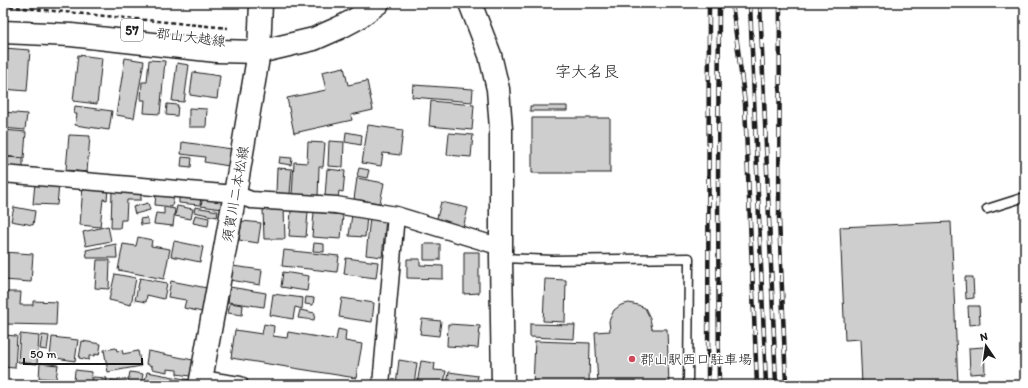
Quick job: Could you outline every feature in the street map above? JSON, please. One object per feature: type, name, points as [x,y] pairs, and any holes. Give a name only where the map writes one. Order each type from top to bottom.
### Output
[{"type":"main road","name":"須賀川二本松線","points":[[201,382],[259,52],[261,3]]},
{"type":"main road","name":"郡山大越線","points":[[3,32],[71,35],[217,51],[259,52],[314,39],[356,19],[378,3]]},
{"type":"main road","points":[[470,3],[490,55],[498,90],[501,129],[503,385]]},
{"type":"main road","name":"郡山大越線","points":[[3,17],[223,39],[259,52]]},
{"type":"street","points":[[3,174],[235,194],[251,200],[336,205],[396,215],[501,252]]},
{"type":"street","points":[[381,385],[396,215]]},
{"type":"street","points":[[201,382],[240,385]]},
{"type":"lane","points":[[987,209],[1025,197]]},
{"type":"lane","points":[[501,252],[553,260],[689,258],[688,385]]},
{"type":"path","points":[[3,6],[228,28]]},
{"type":"building","points":[[4,48],[30,50],[27,91],[3,89]]},
{"type":"building","points":[[78,55],[102,58],[97,104],[73,101]]},
{"type":"building","points":[[125,58],[144,61],[134,118],[116,115]]},
{"type":"building","points":[[149,60],[165,61],[160,114],[144,113],[145,100],[141,100],[142,82],[147,82]]},
{"type":"building","points":[[177,63],[189,65],[184,102],[172,101]]},
{"type":"building","points":[[344,67],[348,85],[367,81],[373,110],[351,115],[352,120],[294,133],[287,98],[326,90],[322,72]]},
{"type":"building","points":[[193,72],[220,76],[217,99],[190,95]]},
{"type":"building","points":[[413,85],[473,89],[472,102],[412,97]]},
{"type":"building","points":[[431,101],[474,105],[472,130],[429,126]]},
{"type":"building","points":[[167,104],[178,105],[177,116],[166,115]]},
{"type":"building","points":[[75,106],[112,111],[109,130],[75,125],[77,114],[74,114]]},
{"type":"building","points":[[530,106],[567,106],[567,111],[530,111]]},
{"type":"building","points":[[189,108],[207,109],[206,127],[189,127]]},
{"type":"building","points":[[3,112],[27,114],[25,130],[3,128]]},
{"type":"building","points":[[532,118],[610,118],[610,173],[532,173]]},
{"type":"building","points":[[368,125],[403,130],[400,155],[383,153],[381,166],[362,163]]},
{"type":"building","points":[[3,130],[26,132],[24,158],[3,156]]},
{"type":"building","points":[[346,132],[362,135],[361,145],[345,142]]},
{"type":"building","points":[[449,133],[473,135],[471,157],[447,155]]},
{"type":"building","points":[[69,135],[90,136],[87,172],[66,170]]},
{"type":"building","points":[[329,141],[344,142],[343,167],[328,166]]},
{"type":"building","points":[[182,142],[232,149],[229,166],[204,162],[205,157],[181,154]]},
{"type":"building","points":[[308,142],[325,143],[323,167],[319,167],[318,197],[292,196],[294,162],[307,163]]},
{"type":"building","points":[[3,157],[23,158],[23,169],[3,168]]},
{"type":"building","points":[[182,157],[192,158],[191,167],[181,166]]},
{"type":"building","points":[[280,157],[292,158],[291,165],[279,163]]},
{"type":"building","points":[[277,168],[292,169],[290,194],[276,193]]},
{"type":"building","points":[[359,168],[369,170],[367,178],[357,176]]},
{"type":"building","points":[[327,169],[345,171],[343,192],[339,191],[338,198],[325,196]]},
{"type":"building","points":[[357,178],[384,183],[380,203],[354,199]]},
{"type":"building","points":[[3,180],[8,180],[5,216],[3,216]]},
{"type":"building","points":[[35,183],[59,185],[57,205],[33,204]]},
{"type":"building","points":[[83,186],[108,188],[107,200],[103,199],[100,227],[80,225]]},
{"type":"building","points":[[141,190],[141,200],[127,200],[126,220],[121,220],[120,228],[111,228],[112,191]]},
{"type":"building","points":[[156,193],[174,195],[172,207],[155,205]]},
{"type":"building","points":[[179,194],[201,197],[200,205],[179,203]]},
{"type":"building","points":[[203,196],[223,199],[222,209],[201,206]]},
{"type":"building","points":[[441,202],[468,208],[463,228],[436,222]]},
{"type":"building","points":[[148,203],[150,210],[135,214],[133,207]]},
{"type":"building","points":[[177,206],[193,209],[191,219],[175,216]]},
{"type":"building","points":[[14,207],[35,211],[33,225],[11,221]]},
{"type":"building","points":[[164,207],[175,209],[173,226],[154,224],[156,213],[164,214]]},
{"type":"building","points":[[195,207],[218,211],[217,217],[194,212]]},
{"type":"building","points":[[284,208],[285,239],[264,239],[263,209]]},
{"type":"building","points":[[291,211],[308,212],[306,237],[289,236]]},
{"type":"building","points":[[314,212],[343,215],[341,239],[312,237]]},
{"type":"building","points":[[352,214],[367,216],[365,237],[349,236]]},
{"type":"building","points":[[195,215],[209,218],[208,226],[193,223]]},
{"type":"building","points":[[370,217],[386,219],[382,257],[366,255]]},
{"type":"building","points":[[147,218],[149,224],[141,225],[140,219]]},
{"type":"building","points":[[242,221],[261,223],[258,243],[239,240]]},
{"type":"building","points":[[951,222],[958,385],[862,385],[860,339],[845,340],[840,227]]},
{"type":"building","points":[[108,226],[111,241],[86,246],[83,232]]},
{"type":"building","points":[[138,237],[152,240],[151,246],[170,249],[164,279],[118,270],[123,244],[136,246]]},
{"type":"building","points":[[174,241],[203,247],[200,262],[171,256]]},
{"type":"building","points":[[314,243],[324,244],[324,252],[313,251]]},
{"type":"building","points":[[116,244],[117,258],[87,258],[86,250]]},
{"type":"building","points":[[424,244],[440,244],[440,260],[424,260]]},
{"type":"building","points":[[284,250],[339,256],[337,272],[282,266]]},
{"type":"building","points":[[3,252],[33,254],[31,282],[3,280]]},
{"type":"building","points":[[464,252],[479,252],[479,293],[464,294]]},
{"type":"building","points":[[346,258],[378,262],[376,278],[344,274]]},
{"type":"building","points":[[407,259],[420,259],[420,265],[443,266],[443,279],[407,278]]},
{"type":"building","points":[[97,260],[110,260],[109,289],[95,288]]},
{"type":"building","points":[[232,266],[262,270],[260,285],[230,280]]},
{"type":"building","points":[[283,272],[309,276],[307,291],[281,287]]},
{"type":"building","points":[[115,274],[136,278],[131,305],[109,300]]},
{"type":"building","points":[[965,277],[973,277],[974,298],[966,299]]},
{"type":"building","points":[[140,278],[167,283],[164,299],[147,295],[146,302],[135,300]]},
{"type":"building","points":[[545,279],[566,280],[565,322],[543,321]]},
{"type":"building","points":[[171,281],[207,288],[202,312],[184,308],[186,300],[168,297]]},
{"type":"building","points":[[230,287],[266,293],[264,307],[228,302]]},
{"type":"building","points":[[3,292],[21,292],[20,305],[33,305],[33,301],[57,302],[56,325],[3,324]]},
{"type":"building","points":[[273,294],[303,298],[302,309],[295,307],[293,319],[270,315]]},
{"type":"building","points":[[306,297],[314,298],[313,305],[305,304]]},
{"type":"building","points":[[342,298],[374,303],[372,322],[339,317]]},
{"type":"building","points":[[230,303],[243,305],[242,315],[228,313]]},
{"type":"building","name":"郡山駅西口駐車場","points":[[629,303],[645,308],[650,318],[652,329],[667,329],[669,385],[598,385],[595,332],[610,331],[609,321],[614,310],[621,305]]},
{"type":"building","points":[[968,306],[979,306],[980,324],[969,325]]},
{"type":"building","points":[[300,310],[315,313],[314,320],[298,318]]},
{"type":"building","points":[[422,319],[441,321],[439,336],[420,334]]},
{"type":"building","points":[[264,324],[274,326],[273,336],[287,338],[288,332],[336,340],[338,329],[346,331],[345,341],[362,344],[356,378],[231,358],[235,330],[262,334]]},
{"type":"building","points":[[448,324],[480,326],[478,348],[447,346]]},
{"type":"building","points":[[530,324],[575,325],[574,339],[530,337]]},
{"type":"building","points":[[20,334],[39,336],[37,364],[18,362]]},
{"type":"building","points":[[4,335],[17,336],[15,368],[3,367]]},
{"type":"building","points":[[42,335],[49,336],[47,350],[40,349]]},
{"type":"building","points":[[52,337],[78,340],[75,361],[50,357]]},
{"type":"building","points":[[82,341],[101,344],[99,355],[95,354],[94,356],[89,356],[89,360],[79,358]]},
{"type":"building","points":[[535,341],[590,343],[589,385],[533,385]]},
{"type":"building","points":[[984,347],[985,373],[970,374],[969,348]]},
{"type":"building","points":[[116,348],[117,351],[122,350],[123,354],[138,351],[141,366],[108,372],[104,350]]},
{"type":"building","points":[[148,351],[193,360],[190,376],[177,374],[177,370],[167,369],[167,372],[152,369],[152,366],[146,364]]},
{"type":"building","points":[[399,360],[417,363],[414,385],[396,385]]},
{"type":"building","points":[[421,361],[435,363],[434,370],[446,371],[444,385],[417,384]]},
{"type":"building","points":[[40,363],[58,365],[56,379],[39,378]]},
{"type":"building","points":[[75,370],[92,372],[91,383],[74,382]]},
{"type":"building","points":[[130,372],[143,374],[141,384],[128,382]]},
{"type":"building","points":[[147,372],[190,380],[189,385],[144,385]]},
{"type":"building","points":[[449,372],[478,376],[476,385],[463,383],[462,385],[447,385]]},
{"type":"building","points":[[93,377],[107,378],[106,385],[92,384]]},
{"type":"building","points":[[111,380],[125,382],[125,385],[111,385]]},
{"type":"railway","points":[[708,385],[709,3]]},
{"type":"railway","points":[[719,3],[719,385]]},
{"type":"railway","points":[[732,3],[745,104],[757,385]]},
{"type":"railway","points":[[750,3],[766,385]]},
{"type":"railway","points":[[760,3],[776,385]]},
{"type":"railway","points":[[780,3],[779,218],[786,385]]},
{"type":"place","name":"郡山駅西口駐車場","points":[[632,359]]},
{"type":"district","name":"字大名艮","points":[[587,71]]}]
